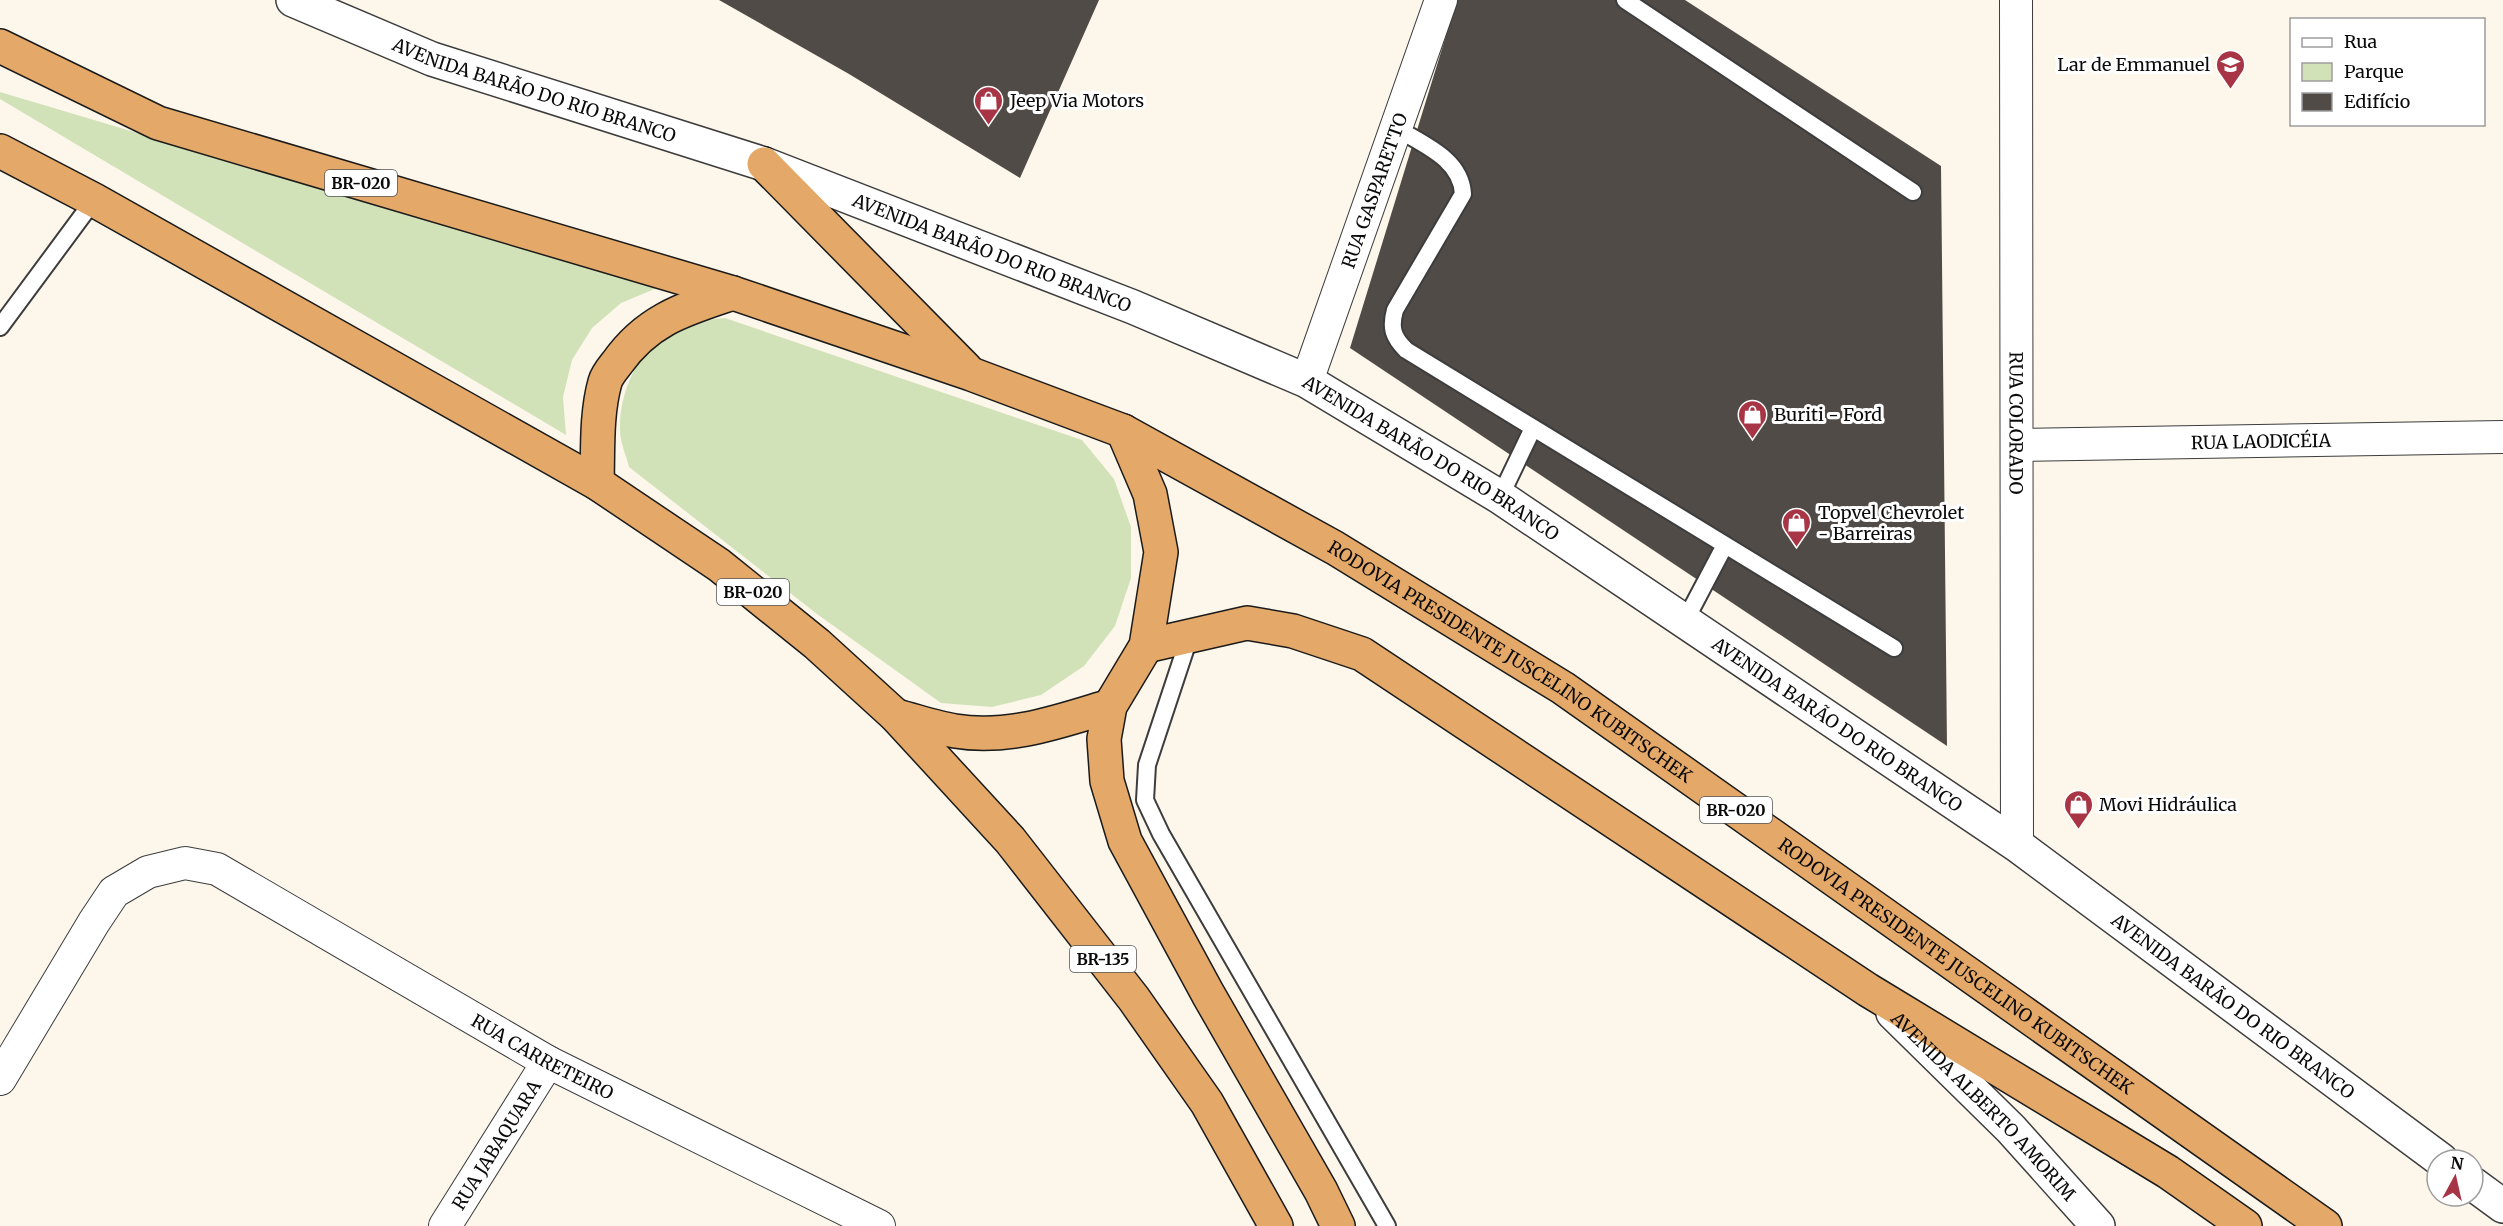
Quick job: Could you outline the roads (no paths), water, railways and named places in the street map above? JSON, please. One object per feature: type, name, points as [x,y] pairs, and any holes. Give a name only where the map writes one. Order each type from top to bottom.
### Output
[{"type":"highway","name":"BR-020","points":[[0,46],[158,123],[733,292],[971,374],[1123,432]]},
{"type":"highway","points":[[0,72],[158,123]]},
{"type":"highway","name":"BR-020","points":[[0,151],[94,200],[597,483],[719,565],[817,644],[896,716],[955,731],[1003,734],[1050,724],[1110,706]]},
{"type":"highway","points":[[764,164],[971,374]]},
{"type":"highway","points":[[597,483],[599,421],[606,380],[624,353],[644,332],[673,313],[733,292]]},
{"type":"highway","points":[[1123,432],[1150,494],[1161,552],[1146,646],[1110,706],[1104,739],[1107,781],[1125,841],[1208,994],[1340,1226]]},
{"type":"highway","name":"RODOVIA PRESIDENTE JUSCELINO KUBITSCHEK","points":[[1123,432],[1335,548],[1563,688],[2325,1226]]},
{"type":"highway","points":[[1146,646],[1247,623],[1293,631],[1362,654],[1868,990],[2168,1172],[2245,1226]]},
{"type":"highway","name":"BR-135","points":[[896,716],[1010,840],[1134,999],[1207,1103],[1276,1226]]},
{"type":"street","name":"AVENIDA BARÃO DO RIO BRANCO","points":[[293,0],[432,58],[764,164],[1133,307],[1307,381],[1500,497],[2017,845],[2425,1149]]},
{"type":"street","name":"RUA GASPARETTO","points":[[1307,381],[1441,0]]},
{"type":"street","name":"RUA COLORADO","points":[[2016,0],[2017,845]]},
{"type":"street","name":"RUA LAODICÉIA","points":[[2018,445],[2503,437]]},
{"type":"street","name":"RUA CARRETEIRO","points":[[0,1079],[114,892],[148,872],[185,863],[217,869],[548,1062],[879,1226]]},
{"type":"street","name":"AVENIDA ALBERTO AMORIM","points":[[1868,990],[2011,1129],[2098,1226]]},
{"type":"street","name":"RUA JABAQUARA","points":[[445,1226],[548,1062]]},
{"type":"street","points":[[2485,1193],[2503,1206]]},
{"type":"lane","points":[[1625,0],[1913,192]]},
{"type":"lane","points":[[1396,128],[1454,165],[1462,180],[1463,194],[1395,310],[1391,322],[1394,338],[1406,350],[1894,648]]},
{"type":"lane","points":[[0,327],[94,200]]},
{"type":"lane","points":[[1500,497],[1533,428]]},
{"type":"lane","points":[[1685,621],[1725,545]]},
{"type":"lane","points":[[1190,635],[1150,754],[1145,800],[1167,844],[1387,1226]]},
{"type":"place","name":"Lar de Emmanuel","points":[[2231,90]]},
{"type":"place","name":"Jeep Via Motors","points":[[989,126]]},
{"type":"place","name":"Buriti - Ford","points":[[1753,440]]},
{"type":"place","name":"Topvel Chevrolet - Barreiras","points":[[1797,548]]},
{"type":"place","name":"Movi Hidráulica","points":[[2078,830]]}]
